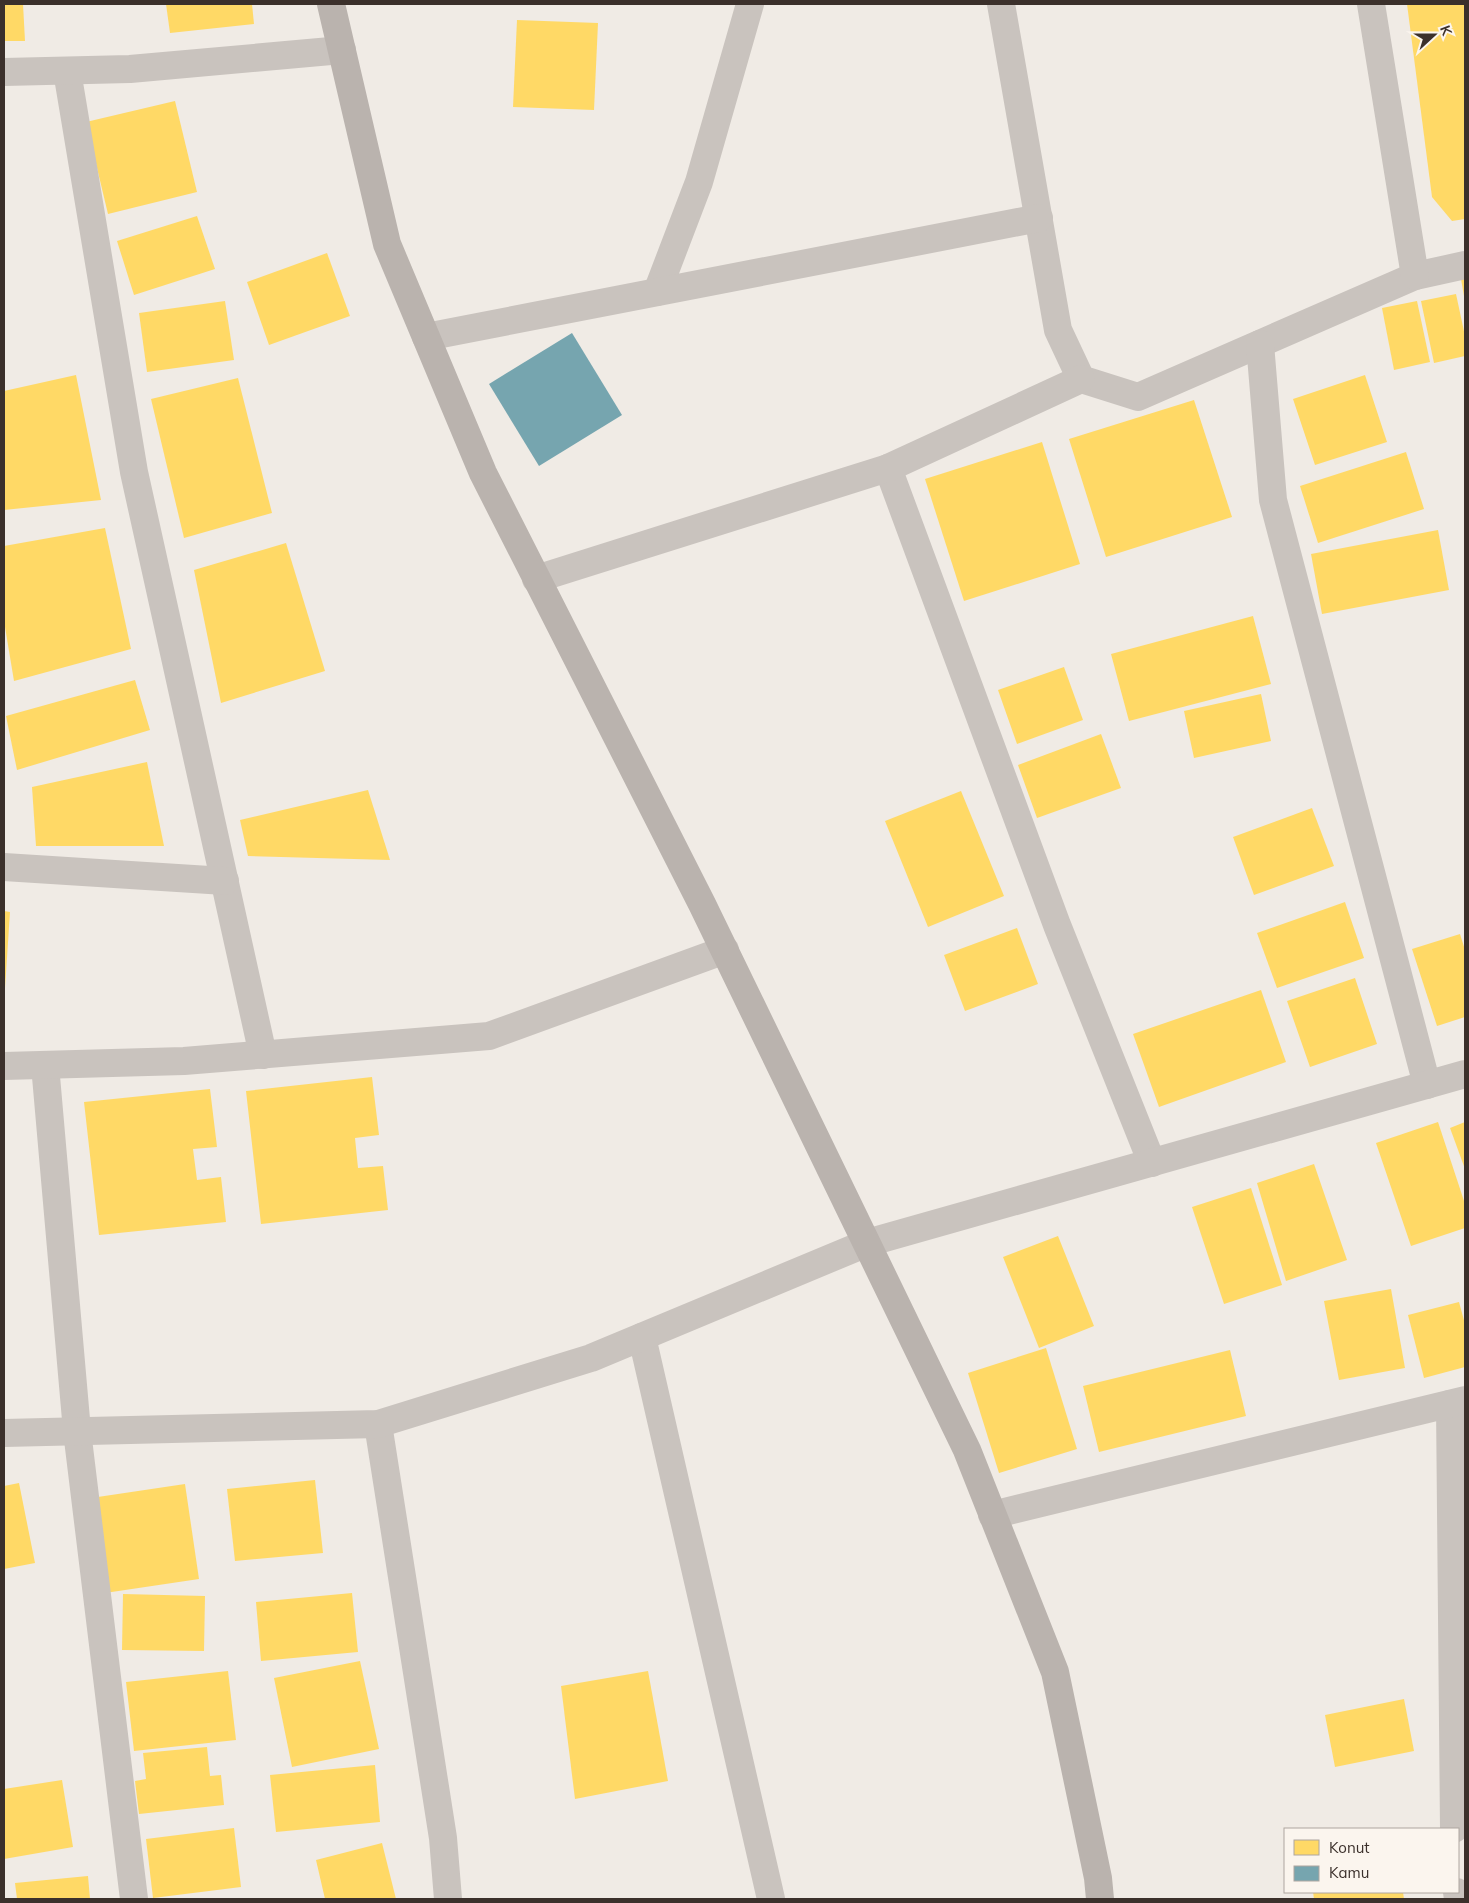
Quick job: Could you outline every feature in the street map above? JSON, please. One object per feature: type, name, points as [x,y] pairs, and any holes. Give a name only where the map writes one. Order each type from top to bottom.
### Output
[{"type":"street","points":[[331,4],[387,244],[483,473],[725,950],[967,1450],[1055,1672],[1098,1878],[1100,1899]]},
{"type":"street","points":[[657,292],[699,182],[750,4]]},
{"type":"street","points":[[1001,4],[1058,330],[1081,379]]},
{"type":"street","points":[[1372,4],[1416,276]]},
{"type":"street","points":[[4,72],[130,70],[342,50]]},
{"type":"street","points":[[67,71],[134,472],[263,1055]]},
{"type":"street","points":[[426,337],[1039,218]]},
{"type":"street","points":[[536,579],[888,468],[1081,379],[1138,397],[1416,276],[1465,265]]},
{"type":"street","points":[[1260,344],[1273,500],[1427,1085]]},
{"type":"street","points":[[888,468],[1057,925],[1152,1163]]},
{"type":"street","points":[[4,867],[225,881]]},
{"type":"street","points":[[4,1066],[184,1062],[489,1036],[725,950]]},
{"type":"street","points":[[45,1065],[77,1431],[134,1899]]},
{"type":"street","points":[[4,1433],[378,1424],[591,1358],[867,1243],[1465,1074]]},
{"type":"street","points":[[642,1337],[771,1899]]},
{"type":"street","points":[[992,1515],[1458,1402],[1454,1828]]},
{"type":"street","points":[[378,1424],[443,1838],[448,1899]]},
{"type":"building: Konut","points":[[4,4],[23,4],[25,41],[4,41]]},
{"type":"building: Konut","points":[[166,4],[252,4],[254,24],[170,33]]},
{"type":"building: Konut","points":[[1407,4],[1465,4],[1465,219],[1452,221],[1432,197]]},
{"type":"building: Konut","points":[[517,20],[598,23],[594,110],[513,107]]},
{"type":"building: Konut","points":[[175,101],[197,192],[108,214],[86,122]]},
{"type":"building: Konut","points":[[197,216],[215,269],[134,295],[117,241]]},
{"type":"building: Konut","points":[[327,253],[350,316],[269,345],[247,282]]},
{"type":"building: Konut","points":[[1465,278],[1465,296],[1464,296],[1461,279]]},
{"type":"building: Konut","points":[[1456,294],[1465,336],[1465,356],[1434,363],[1421,301]]},
{"type":"building: Konut","points":[[225,301],[234,360],[147,372],[139,313]]},
{"type":"building: Konut","points":[[1417,301],[1430,362],[1394,370],[1382,308]]},
{"type":"building: Konut","points":[[76,375],[101,500],[4,510],[4,391]]},
{"type":"building: Konut","points":[[1365,375],[1387,442],[1315,465],[1293,399]]},
{"type":"building: Konut","points":[[238,378],[272,513],[184,538],[151,399]]},
{"type":"building: Konut","points":[[1194,400],[1232,517],[1106,557],[1069,439]]},
{"type":"building: Konut","points":[[1042,442],[1080,564],[964,601],[925,479]]},
{"type":"building: Konut","points":[[1406,452],[1424,509],[1318,543],[1300,486]]},
{"type":"building: Konut","points":[[105,528],[131,649],[14,681],[4,621],[4,546]]},
{"type":"building: Konut","points":[[1438,530],[1449,590],[1322,614],[1311,554]]},
{"type":"building: Konut","points":[[286,543],[325,671],[221,703],[194,570]]},
{"type":"building: Konut","points":[[1253,616],[1271,684],[1129,721],[1111,654]]},
{"type":"building: Konut","points":[[1064,667],[1083,720],[1017,744],[998,690]]},
{"type":"building: Konut","points":[[135,680],[150,730],[17,770],[6,716]]},
{"type":"building: Konut","points":[[1261,694],[1271,741],[1194,758],[1184,711]]},
{"type":"building: Konut","points":[[1101,734],[1121,788],[1037,818],[1018,765]]},
{"type":"building: Konut","points":[[147,762],[164,846],[36,846],[32,787]]},
{"type":"building: Konut","points":[[368,790],[390,860],[248,856],[240,820]]},
{"type":"building: Konut","points":[[961,791],[1004,896],[928,927],[885,821]]},
{"type":"building: Konut","points":[[1312,808],[1334,866],[1254,895],[1233,837]]},
{"type":"building: Konut","points":[[1345,902],[1364,958],[1277,988],[1257,933]]},
{"type":"building: Konut","points":[[4,911],[10,912],[5,988],[4,988]]},
{"type":"building: Konut","points":[[1017,928],[1038,984],[965,1011],[944,955]]},
{"type":"building: Konut","points":[[1460,934],[1465,950],[1465,1017],[1437,1026],[1412,949]]},
{"type":"building: Konut","points":[[1355,978],[1377,1044],[1310,1067],[1287,1001]]},
{"type":"building: Konut","points":[[1261,990],[1286,1062],[1159,1107],[1133,1034]]},
{"type":"building: Konut","points":[[372,1077],[379,1135],[355,1138],[358,1168],[383,1166],[388,1210],[261,1224],[246,1091]]},
{"type":"building: Konut","points":[[210,1089],[217,1147],[193,1149],[197,1180],[221,1177],[226,1222],[99,1235],[84,1102]]},
{"type":"building: Konut","points":[[1438,1122],[1465,1204],[1465,1228],[1411,1246],[1376,1143]]},
{"type":"building: Konut","points":[[1465,1122],[1465,1169],[1450,1128]]},
{"type":"building: Konut","points":[[1314,1164],[1347,1260],[1286,1281],[1257,1183]]},
{"type":"building: Konut","points":[[1251,1188],[1282,1285],[1224,1304],[1192,1207]]},
{"type":"building: Konut","points":[[1058,1236],[1094,1326],[1039,1348],[1003,1257]]},
{"type":"building: Konut","points":[[1391,1289],[1405,1368],[1339,1380],[1324,1301]]},
{"type":"building: Konut","points":[[1459,1302],[1465,1324],[1465,1367],[1424,1378],[1408,1315]]},
{"type":"building: Konut","points":[[1046,1348],[1077,1449],[999,1473],[968,1373]]},
{"type":"building: Konut","points":[[1230,1350],[1246,1416],[1099,1452],[1083,1386]]},
{"type":"building: Konut","points":[[315,1480],[323,1553],[235,1561],[227,1489]]},
{"type":"building: Konut","points":[[19,1483],[35,1563],[4,1569],[4,1486]]},
{"type":"building: Konut","points":[[185,1484],[199,1579],[105,1593],[91,1498]]},
{"type":"building: Konut","points":[[352,1593],[358,1652],[261,1661],[256,1602]]},
{"type":"building: Konut","points":[[123,1594],[205,1596],[204,1651],[122,1650]]},
{"type":"building: Konut","points":[[360,1661],[379,1749],[292,1767],[274,1678]]},
{"type":"building: Konut","points":[[228,1671],[236,1740],[134,1751],[126,1682]]},
{"type":"building: Konut","points":[[648,1671],[668,1781],[575,1799],[561,1686]]},
{"type":"building: Konut","points":[[1404,1699],[1414,1751],[1335,1767],[1325,1715]]},
{"type":"building: Konut","points":[[207,1747],[210,1776],[221,1775],[224,1805],[139,1814],[135,1781],[146,1779],[143,1753]]},
{"type":"building: Konut","points":[[375,1765],[380,1822],[276,1832],[270,1775]]},
{"type":"building: Konut","points":[[62,1780],[73,1847],[4,1859],[4,1789]]},
{"type":"building: Konut","points":[[234,1828],[241,1887],[153,1898],[146,1839]]},
{"type":"building: Konut","points":[[382,1843],[396,1899],[325,1899],[316,1860]]},
{"type":"building: Konut","points":[[88,1876],[90,1899],[17,1899],[15,1883]]},
{"type":"building: Konut","points":[[1313,1893],[1403,1893],[1404,1899],[1314,1899]]},
{"type":"building: Kamu","points":[[572,333],[622,415],[539,466],[489,384]]}]
